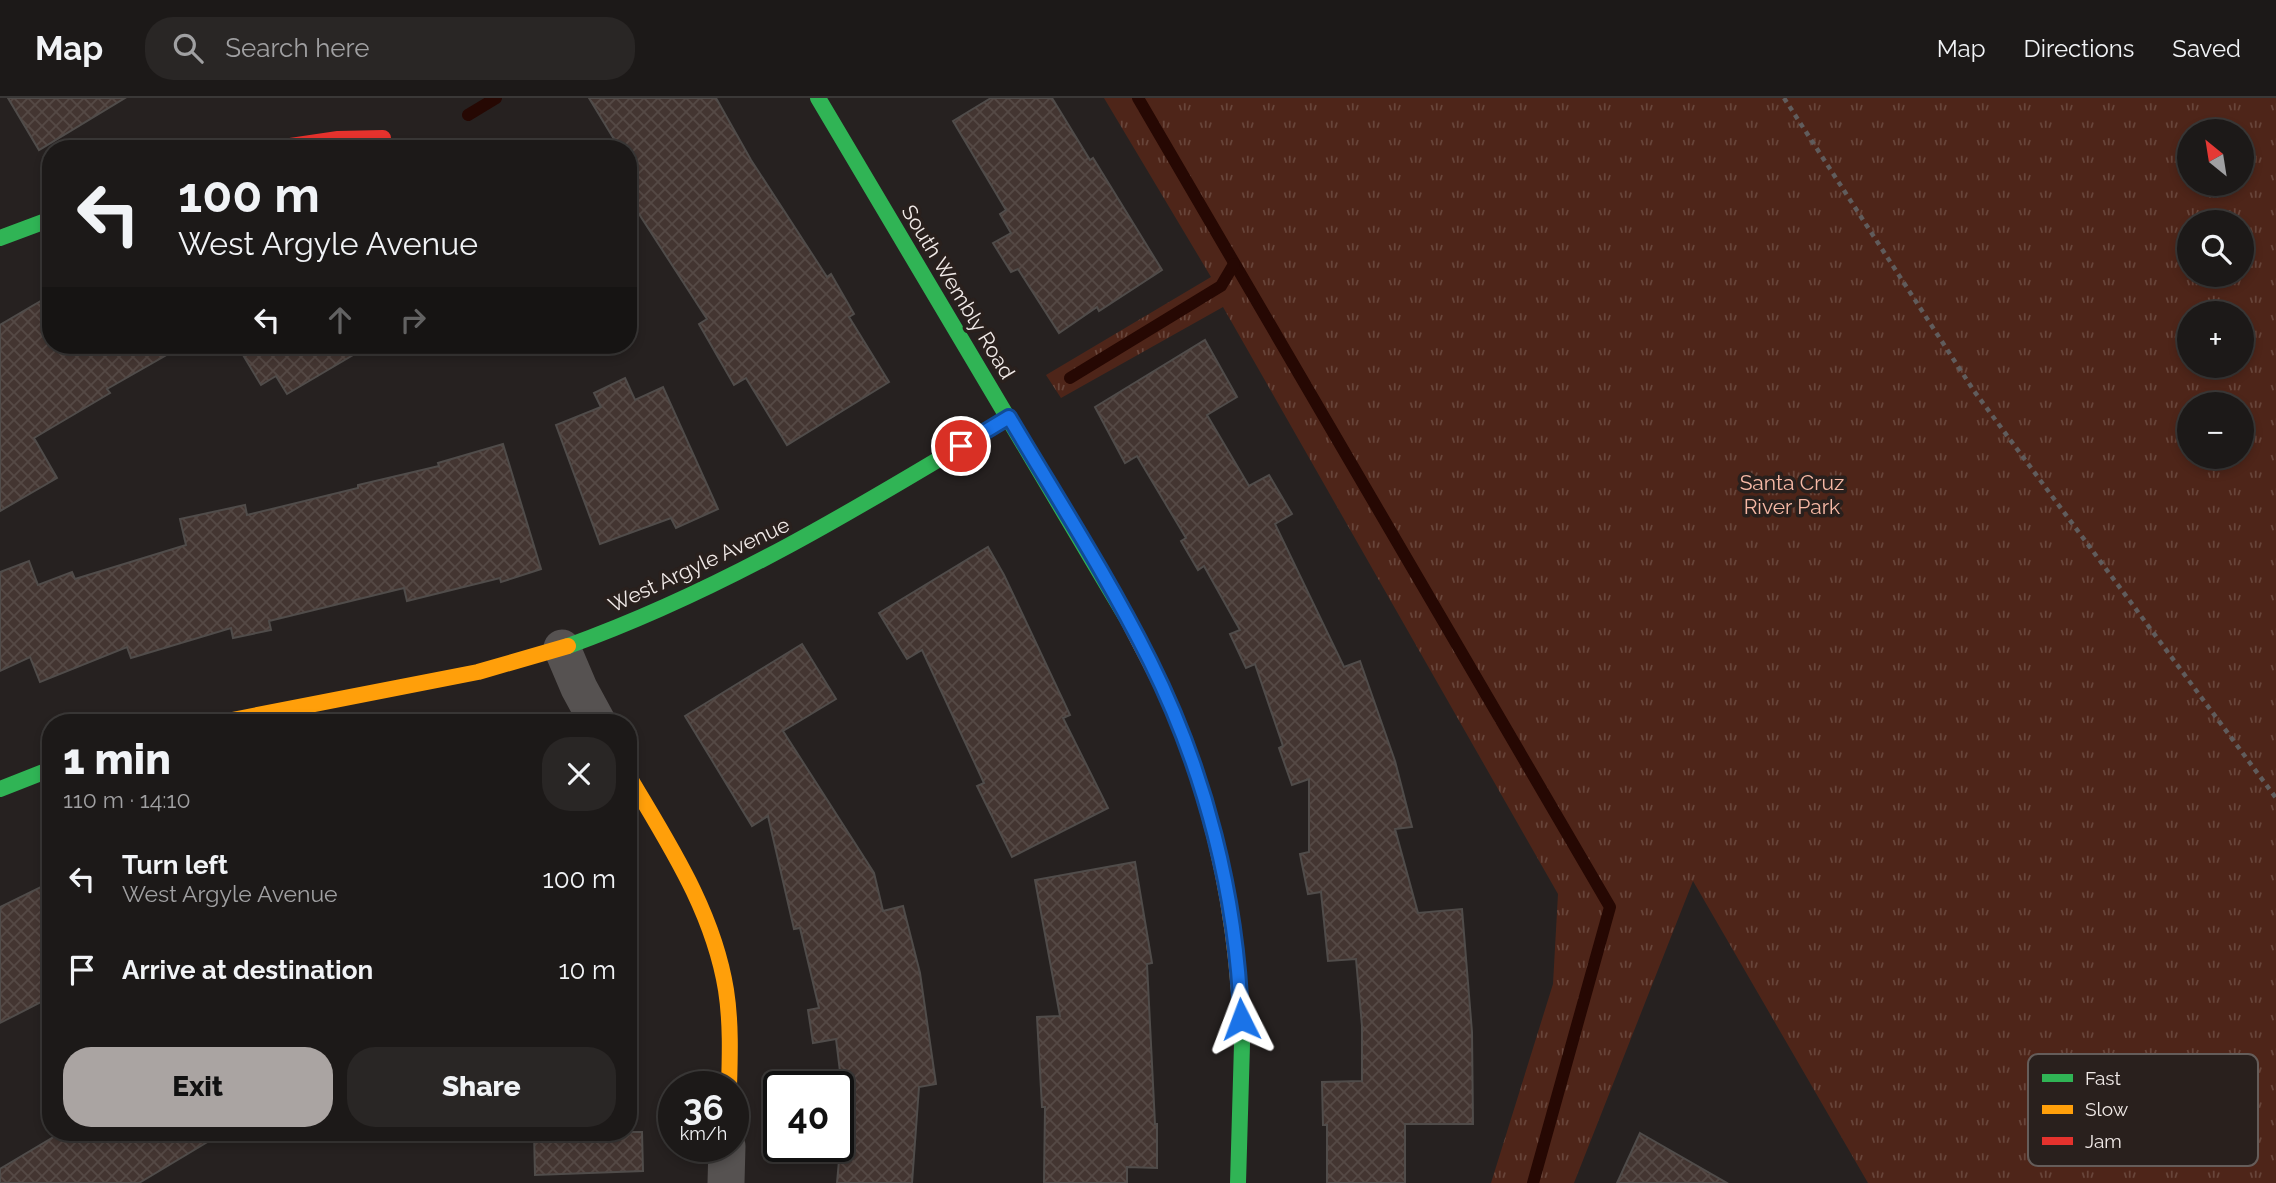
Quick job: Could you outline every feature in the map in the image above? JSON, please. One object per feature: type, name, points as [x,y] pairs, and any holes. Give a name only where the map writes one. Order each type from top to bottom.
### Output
[{"type":"street","name":"South Wembly Road","points":[[818,98],[1126,615],[1174,713],[1212,823],[1235,940],[1242,1044],[1238,1183]]},
{"type":"street","points":[[331,140],[383,138]]},
{"type":"street","points":[[0,238],[42,222]]},
{"type":"street","name":"West Argyle Avenue","points":[[263,714],[418,684],[562,649],[675,605],[843,518],[1009,417]]},
{"type":"street","points":[[562,649],[593,714]]},
{"type":"street","points":[[0,789],[42,773]]},
{"type":"street","points":[[637,790],[678,861],[716,946],[726,988],[729,1071]]},
{"type":"street","points":[[726,1183],[727,1162]]},
{"type":"path","points":[[1784,98],[1974,391],[2276,798]]},
{"type":"green space","name":"Santa Cruz River Park","points":[[1104,98],[2276,98],[2276,1183],[1868,1183],[1693,881],[1574,1183],[1491,1183],[1553,984],[1558,894],[1223,307],[1061,398],[1046,375],[1211,277]]},
{"type":"building","points":[[8,98],[125,98],[56,140],[42,140],[42,148],[39,150]]},
{"type":"building","points":[[589,98],[716,98],[751,160],[827,277],[831,274],[854,314],[849,317],[889,382],[787,445],[746,378],[734,385],[699,324],[707,319],[637,211],[637,140],[615,140]]},
{"type":"building","points":[[991,98],[1052,98],[1090,160],[1093,158],[1162,270],[1099,311],[1097,307],[1059,333],[1018,269],[1011,272],[993,243],[1011,233],[1000,214],[1006,210],[953,121]]},
{"type":"building","points":[[42,300],[42,354],[168,354],[107,389],[110,393],[34,438],[57,478],[0,511],[0,325]]},
{"type":"building","points":[[1205,340],[1237,397],[1207,415],[1249,486],[1269,475],[1292,514],[1275,524],[1344,667],[1360,661],[1395,761],[1412,827],[1395,829],[1418,913],[1462,909],[1472,1032],[1473,1124],[1405,1124],[1405,1183],[1327,1183],[1327,1125],[1323,1125],[1322,1082],[1362,1081],[1362,1026],[1356,959],[1328,961],[1321,892],[1308,894],[1300,854],[1309,852],[1309,779],[1292,785],[1279,748],[1283,746],[1255,664],[1246,668],[1230,634],[1240,630],[1204,566],[1198,570],[1181,541],[1186,538],[1137,456],[1125,463],[1095,407]]},
{"type":"building","points":[[242,354],[355,354],[287,394],[276,376],[261,385]]},
{"type":"building","points":[[625,378],[635,400],[663,387],[718,509],[676,528],[671,518],[600,544],[556,425],[601,407],[594,393]]},
{"type":"building","points":[[503,444],[541,569],[501,582],[500,578],[407,601],[404,588],[269,621],[271,630],[233,638],[231,628],[131,658],[127,647],[40,682],[30,657],[0,671],[0,572],[29,561],[38,585],[72,572],[75,579],[186,545],[180,519],[245,505],[247,515],[439,466],[438,463]]},
{"type":"building","points":[[988,547],[1070,715],[1063,718],[1108,808],[1012,857],[977,786],[984,783],[922,650],[907,659],[879,613]]},
{"type":"building","points":[[802,644],[836,699],[783,731],[874,873],[883,911],[903,906],[920,973],[936,1084],[919,1087],[912,1183],[837,1183],[839,1162],[854,1162],[854,1071],[840,1071],[836,1039],[813,1043],[808,1010],[819,1008],[800,928],[794,929],[768,816],[752,826],[685,716]]},
{"type":"building","points":[[1135,862],[1152,963],[1147,964],[1157,1124],[1157,1168],[1127,1167],[1127,1183],[1044,1183],[1045,1107],[1042,1107],[1037,1017],[1060,1016],[1035,880]]},
{"type":"building","points":[[42,886],[42,1002],[0,1023],[0,907]]},
{"type":"building","points":[[637,1132],[642,1132],[643,1171],[535,1175],[534,1141],[637,1141]]},
{"type":"building","points":[[1640,1133],[1727,1183],[1617,1183]]},
{"type":"building","points":[[47,1141],[209,1141],[139,1183],[0,1183],[0,1169]]},
{"type":"waterway","points":[[468,115],[496,98]]},
{"type":"waterway","points":[[1138,98],[1610,907],[1533,1183]]},
{"type":"waterway","points":[[1070,378],[1221,286],[1234,264]]},
{"type":"traffic: fast","points":[[818,98],[1129,622]]},
{"type":"traffic: fast","points":[[0,238],[42,222]]},
{"type":"traffic: fast","points":[[568,646],[683,598],[794,543],[1009,417]]},
{"type":"traffic: fast","points":[[0,789],[42,773]]},
{"type":"traffic: fast","points":[[1238,1183],[1242,1044],[1239,992]]},
{"type":"traffic: slow","points":[[1129,622],[1169,701],[1199,781],[1225,885],[1239,992]]},
{"type":"traffic: slow","points":[[263,714],[478,672],[568,646]]},
{"type":"traffic: slow","points":[[637,790],[687,878],[711,932],[728,1002],[729,1071]]},
{"type":"traffic: jam","points":[[331,140],[383,138]]},
{"type":"route","points":[[961,446],[1009,417],[1126,615],[1151,663],[1174,713],[1212,823],[1235,940],[1241,1019]]}]
